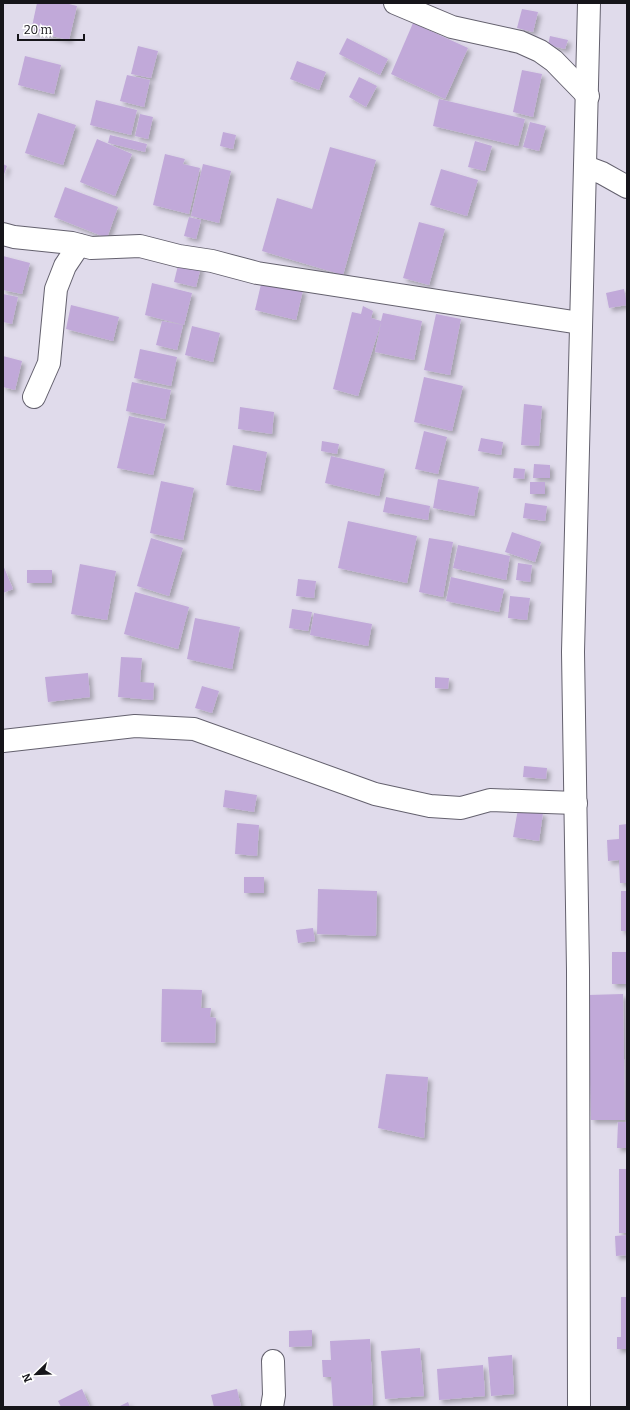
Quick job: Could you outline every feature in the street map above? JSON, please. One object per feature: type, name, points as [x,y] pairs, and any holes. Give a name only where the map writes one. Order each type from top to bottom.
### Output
[{"type":"street","points":[[395,3],[452,27],[520,42],[540,51],[554,61],[588,96]]},
{"type":"street","points":[[579,1407],[578,970],[573,652],[580,323],[588,96],[589,3]]},
{"type":"street","points":[[586,167],[602,173],[627,187]]},
{"type":"street","points":[[3,234],[14,237],[79,245],[91,248],[140,246],[178,256],[212,261],[257,273],[580,323]]},
{"type":"street","points":[[34,396],[49,363],[56,289],[65,266],[79,245]]},
{"type":"street","points":[[3,741],[135,726],[194,729],[375,794],[430,806],[461,808],[490,800],[576,803]]},
{"type":"street","points":[[272,1407],[274,1395],[273,1361]]},
{"type":"building","points":[[37,3],[65,3],[77,6],[69,40],[31,31]]},
{"type":"building","points":[[522,9],[538,12],[533,32],[517,28]]},
{"type":"building","points":[[413,23],[468,48],[445,99],[391,74]]},
{"type":"building","points":[[550,36],[568,40],[565,49],[548,45]]},
{"type":"building","points":[[347,38],[388,59],[380,75],[339,54]]},
{"type":"building","points":[[138,46],[158,51],[151,78],[131,74]]},
{"type":"building","points":[[25,56],[61,65],[54,94],[18,85]]},
{"type":"building","points":[[297,61],[326,72],[319,90],[290,79]]},
{"type":"building","points":[[522,70],[542,74],[533,117],[513,112]]},
{"type":"building","points":[[127,75],[150,80],[144,107],[120,101]]},
{"type":"building","points":[[359,77],[377,86],[366,107],[349,97]]},
{"type":"building","points":[[439,99],[525,119],[518,146],[433,126]]},
{"type":"building","points":[[96,100],[137,110],[131,135],[90,125]]},
{"type":"building","points":[[38,113],[76,125],[63,165],[25,153]]},
{"type":"building","points":[[140,114],[153,117],[148,139],[135,136]]},
{"type":"building","points":[[530,122],[546,126],[539,151],[523,147]]},
{"type":"building","points":[[223,132],[236,135],[233,149],[220,146]]},
{"type":"building","points":[[110,135],[147,144],[145,152],[108,143]]},
{"type":"building","points":[[97,139],[132,154],[115,196],[80,182]]},
{"type":"building","points":[[475,141],[492,146],[485,171],[468,167]]},
{"type":"building","points":[[330,147],[376,160],[343,275],[262,251],[277,198],[312,209]]},
{"type":"building","points":[[165,154],[185,159],[183,164],[200,168],[189,214],[153,205]]},
{"type":"building","points":[[3,164],[7,166],[3,177]]},
{"type":"building","points":[[203,164],[231,171],[219,223],[191,216]]},
{"type":"building","points":[[441,169],[478,180],[467,216],[430,205]]},
{"type":"building","points":[[65,187],[118,207],[107,238],[54,217]]},
{"type":"building","points":[[189,217],[201,220],[196,239],[184,236]]},
{"type":"building","points":[[419,222],[445,229],[429,285],[403,278]]},
{"type":"building","points":[[3,256],[30,263],[22,294],[3,290]]},
{"type":"building","points":[[179,261],[201,267],[196,287],[174,282]]},
{"type":"building","points":[[262,280],[303,290],[296,320],[255,310]]},
{"type":"building","points":[[152,283],[192,293],[184,325],[145,315]]},
{"type":"building","points":[[624,289],[627,305],[609,308],[606,293]]},
{"type":"building","points":[[3,294],[18,297],[12,324],[3,322]]},
{"type":"building","points":[[71,305],[119,317],[113,341],[66,329]]},
{"type":"building","points":[[363,306],[373,311],[371,318],[381,321],[383,313],[422,321],[414,360],[375,352],[381,323],[358,396],[333,389],[352,312],[361,314]]},
{"type":"building","points":[[436,314],[461,319],[450,375],[424,370]]},
{"type":"building","points":[[162,321],[183,325],[177,350],[156,345]]},
{"type":"building","points":[[192,326],[220,333],[213,362],[185,355]]},
{"type":"building","points":[[140,349],[177,357],[171,386],[134,378]]},
{"type":"building","points":[[3,356],[22,361],[15,390],[3,387]]},
{"type":"building","points":[[424,377],[463,386],[452,431],[414,422]]},
{"type":"building","points":[[132,382],[171,390],[165,419],[126,411]]},
{"type":"building","points":[[524,404],[542,406],[539,446],[521,445]]},
{"type":"building","points":[[240,407],[274,412],[272,434],[238,429]]},
{"type":"building","points":[[129,416],[165,424],[153,475],[117,468]]},
{"type":"building","points":[[424,431],[447,437],[438,474],[415,469]]},
{"type":"building","points":[[481,438],[503,442],[501,455],[478,451]]},
{"type":"building","points":[[322,441],[339,444],[337,454],[321,451]]},
{"type":"building","points":[[233,445],[267,452],[260,491],[226,485]]},
{"type":"building","points":[[331,456],[385,469],[379,496],[325,483]]},
{"type":"building","points":[[534,464],[550,465],[550,478],[533,478]]},
{"type":"building","points":[[514,468],[525,469],[524,479],[513,478]]},
{"type":"building","points":[[438,479],[479,487],[474,516],[433,508]]},
{"type":"building","points":[[161,481],[194,488],[183,540],[150,533]]},
{"type":"building","points":[[530,482],[545,482],[545,494],[530,494]]},
{"type":"building","points":[[386,497],[430,506],[428,520],[383,512]]},
{"type":"building","points":[[525,503],[547,506],[545,521],[523,518]]},
{"type":"building","points":[[348,521],[417,536],[407,583],[338,568]]},
{"type":"building","points":[[512,532],[541,542],[535,562],[505,552]]},
{"type":"building","points":[[151,538],[183,548],[169,596],[137,586]]},
{"type":"building","points":[[429,538],[453,542],[443,597],[419,592]]},
{"type":"building","points":[[458,545],[510,556],[506,580],[453,568]]},
{"type":"building","points":[[518,563],[532,565],[530,582],[516,580]]},
{"type":"building","points":[[80,564],[116,571],[107,620],[71,614]]},
{"type":"building","points":[[3,565],[13,589],[3,593]]},
{"type":"building","points":[[27,570],[52,570],[52,583],[27,583]]},
{"type":"building","points":[[451,577],[504,589],[499,612],[446,601]]},
{"type":"building","points":[[298,579],[316,581],[314,598],[296,596]]},
{"type":"building","points":[[135,592],[189,607],[178,649],[124,634]]},
{"type":"building","points":[[510,596],[530,598],[527,620],[508,618]]},
{"type":"building","points":[[292,609],[312,612],[308,631],[289,628]]},
{"type":"building","points":[[314,613],[372,624],[368,646],[310,635]]},
{"type":"building","points":[[195,618],[240,627],[232,669],[187,659]]},
{"type":"building","points":[[121,657],[142,658],[140,682],[154,683],[153,700],[118,697]]},
{"type":"building","points":[[88,673],[90,697],[48,702],[45,677]]},
{"type":"building","points":[[435,677],[449,678],[448,689],[435,688]]},
{"type":"building","points":[[202,686],[219,691],[212,713],[195,708]]},
{"type":"building","points":[[524,766],[547,768],[546,779],[523,777]]},
{"type":"building","points":[[225,790],[257,795],[254,812],[223,807]]},
{"type":"building","points":[[518,809],[543,813],[539,841],[513,837]]},
{"type":"building","points":[[237,823],[259,825],[257,856],[235,854]]},
{"type":"building","points":[[627,824],[627,883],[620,883],[619,860],[608,861],[607,840],[619,839],[619,825]]},
{"type":"building","points":[[244,877],[264,877],[264,893],[244,893]]},
{"type":"building","points":[[318,889],[377,891],[376,936],[317,934]]},
{"type":"building","points":[[621,891],[627,891],[627,931],[621,931]]},
{"type":"building","points":[[313,928],[315,941],[298,943],[296,930]]},
{"type":"building","points":[[612,952],[627,952],[627,984],[612,984]]},
{"type":"building","points":[[162,989],[202,990],[201,1008],[211,1008],[210,1017],[216,1018],[215,1043],[161,1042]]},
{"type":"building","points":[[623,994],[625,1120],[591,1120],[588,995]]},
{"type":"building","points":[[386,1074],[428,1077],[424,1138],[378,1128]]},
{"type":"building","points":[[618,1122],[627,1122],[627,1148],[617,1148]]},
{"type":"building","points":[[619,1169],[627,1169],[627,1233],[619,1233]]},
{"type":"building","points":[[627,1235],[627,1255],[616,1256],[615,1236]]},
{"type":"building","points":[[621,1297],[627,1297],[627,1349],[617,1349],[617,1337],[621,1337]]},
{"type":"building","points":[[312,1330],[312,1346],[289,1347],[289,1331]]},
{"type":"building","points":[[370,1339],[373,1405],[333,1407],[331,1377],[323,1377],[322,1360],[331,1360],[330,1341]]},
{"type":"building","points":[[420,1348],[424,1396],[385,1399],[381,1351]]},
{"type":"building","points":[[512,1355],[514,1394],[491,1396],[488,1357]]},
{"type":"building","points":[[483,1365],[485,1396],[439,1400],[437,1369]]},
{"type":"building","points":[[82,1389],[90,1407],[61,1407],[58,1401]]},
{"type":"building","points":[[237,1389],[241,1407],[214,1407],[211,1395]]},
{"type":"building","points":[[128,1402],[130,1407],[118,1407]]}]
